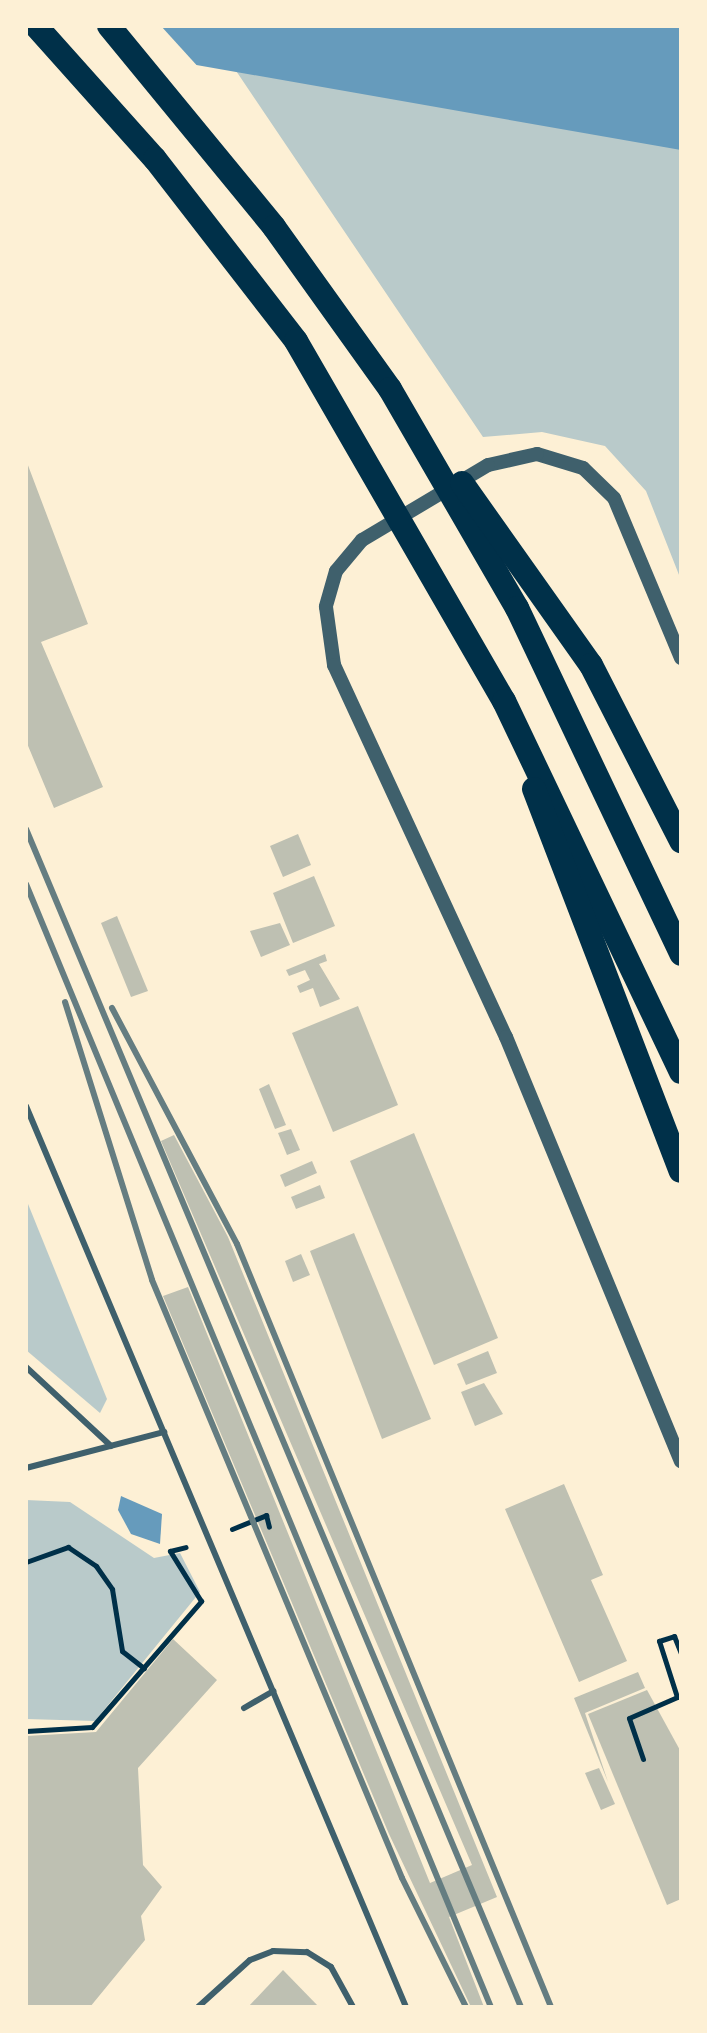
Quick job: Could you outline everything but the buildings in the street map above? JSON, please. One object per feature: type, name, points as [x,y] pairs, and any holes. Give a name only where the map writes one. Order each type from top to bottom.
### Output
[{"type":"highway","points":[[36,26],[155,159],[296,341],[504,701],[681,1072]]},
{"type":"highway","points":[[109,26],[274,227],[390,389],[531,572],[591,665],[681,841]]},
{"type":"highway","points":[[390,389],[517,608],[681,954]]},
{"type":"highway","points":[[504,701],[681,1171]]},
{"type":"street","points":[[681,658],[614,498],[583,468],[537,454],[488,465],[362,540],[336,571],[326,607],[334,665],[506,1037],[681,1461]]},
{"type":"lane","points":[[26,1106],[406,2007]]},
{"type":"lane","points":[[26,1367],[111,1446]]},
{"type":"lane","points":[[26,1468],[164,1432]]},
{"type":"lane","points":[[244,1708],[273,1691]]},
{"type":"lane","points":[[198,2007],[250,1960],[273,1951],[307,1952],[331,1967],[353,2007]]},
{"type":"path","points":[[232,1529],[266,1515],[269,1527]]},
{"type":"path","points":[[26,1562],[68,1547],[96,1566],[112,1589],[122,1651],[144,1668]]},
{"type":"path","points":[[26,1731],[92,1727],[144,1668],[201,1601],[170,1551],[186,1547]]},
{"type":"path","points":[[643,1759],[629,1718],[677,1697],[659,1641],[674,1636],[681,1653]]},
{"type":"shaded area","points":[[220,47],[681,140],[681,580],[646,491],[605,446],[542,432],[483,437]]},
{"type":"shaded area","points":[[26,1199],[107,1399],[100,1413],[26,1350]]},
{"type":"shaded area","points":[[26,1500],[70,1502],[154,1558],[180,1553],[200,1592],[95,1721],[26,1719]]},
{"type":"water","points":[[26,26],[681,26],[681,150],[26,35]]},
{"type":"water","points":[[121,1496],[162,1514],[160,1544],[131,1534],[118,1510]]},
{"type":"pier","points":[[26,26],[161,26],[201,70],[26,39]]},
{"type":"railway","points":[[26,829],[521,2007]]},
{"type":"railway","points":[[26,884],[491,2007]]},
{"type":"railway","points":[[65,1002],[152,1280],[402,1878],[466,2007]]},
{"type":"railway","points":[[112,1008],[237,1244],[551,2007]]}]
